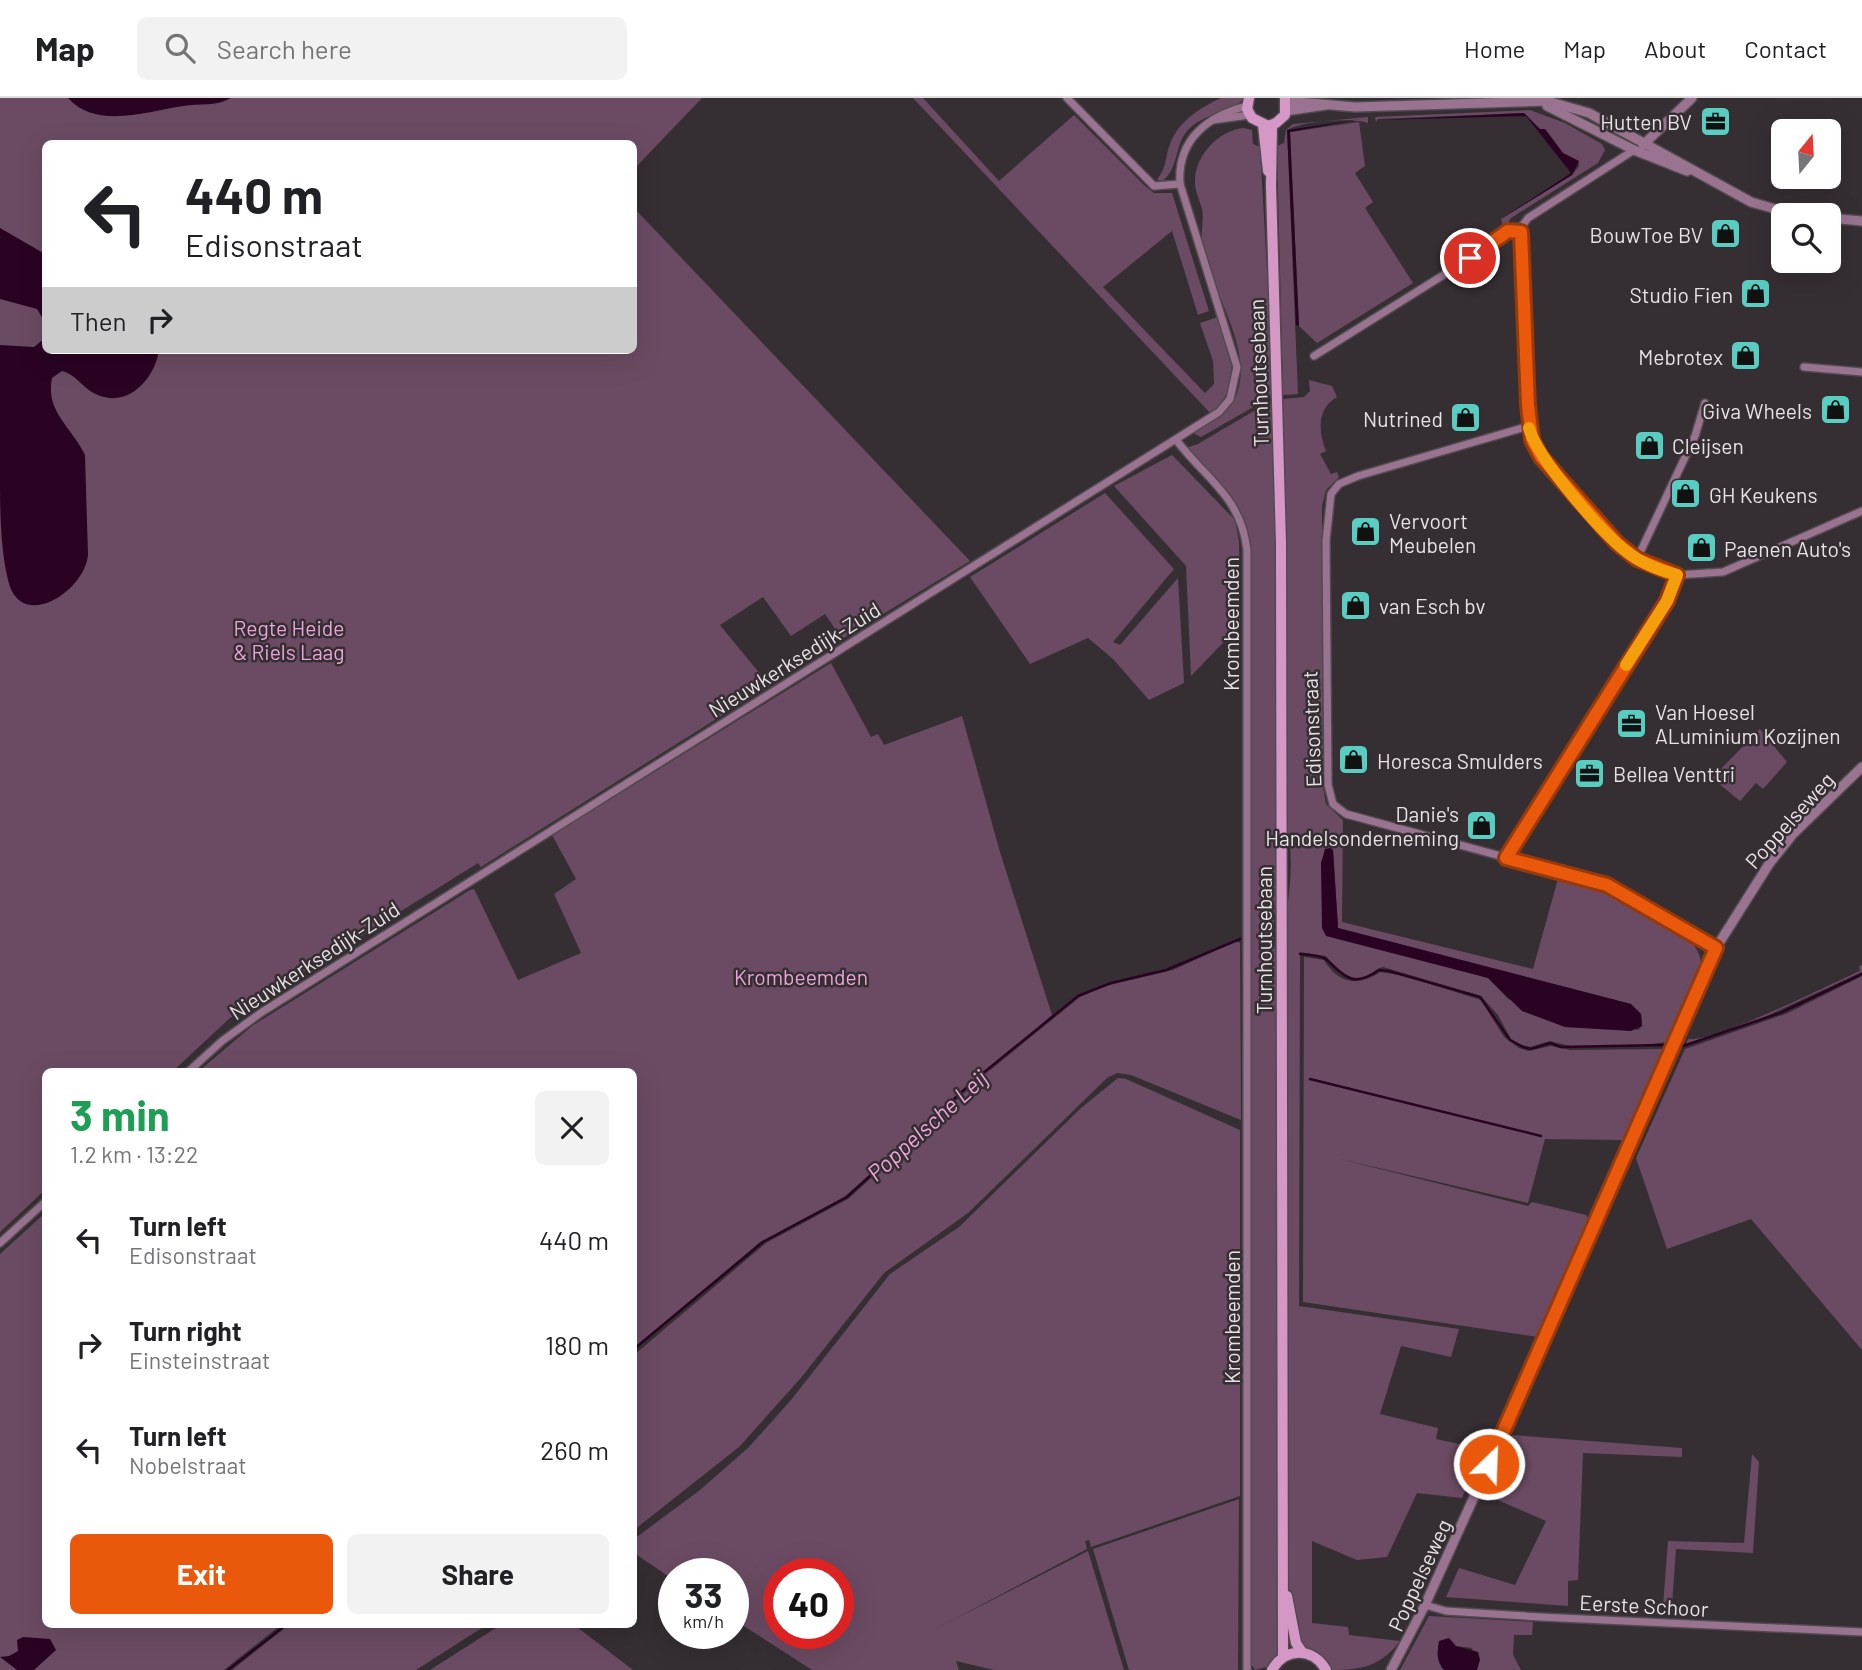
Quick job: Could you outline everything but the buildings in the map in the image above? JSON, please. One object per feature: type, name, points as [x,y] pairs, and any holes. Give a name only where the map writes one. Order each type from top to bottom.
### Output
[{"type":"main road","points":[[1249,106],[1268,125],[1280,121],[1286,103]]},
{"type":"main road","name":"Turnhoutsebaan","points":[[1268,125],[1281,544],[1283,1656]]},
{"type":"main road","name":"Turnhoutsebaan","points":[[1284,1568],[1291,1624],[1302,1652]]},
{"type":"main road","points":[[1272,1670],[1283,1656],[1302,1652],[1319,1660],[1326,1670]]},
{"type":"street","points":[[1067,98],[1154,186],[1162,188],[1180,184],[1183,153],[1195,134],[1225,111],[1249,106]]},
{"type":"street","points":[[1692,98],[1646,144],[1528,218],[1521,232],[1529,426],[1541,457],[1617,543],[1637,559],[1677,575],[1723,572],[1862,511]]},
{"type":"street","points":[[1286,103],[1309,100],[1328,105],[1493,99],[1536,101],[1589,113],[1695,173],[1751,202],[1771,208]]},
{"type":"street","points":[[1536,101],[1634,150],[1695,173]]},
{"type":"street","name":"Nieuwkerksedijk-Zuid","points":[[192,1068],[222,1041],[262,1012],[1177,441],[1219,412],[1230,399],[1237,374],[1234,350],[1180,184]]},
{"type":"street","points":[[1841,219],[1862,221]]},
{"type":"street","points":[[1314,355],[1493,244],[1508,231],[1521,232]]},
{"type":"street","points":[[1804,367],[1862,372]]},
{"type":"street","points":[[1637,559],[1695,436],[1705,403]]},
{"type":"street","name":"Edisonstraat","points":[[1529,426],[1347,480],[1335,488],[1327,508],[1326,750],[1330,798],[1346,814],[1607,885],[1716,948]]},
{"type":"street","name":"Krombeemden","points":[[1177,441],[1228,497],[1243,523],[1247,550],[1247,1670]]},
{"type":"street","points":[[1506,858],[1667,601],[1677,575]]},
{"type":"street","name":"Poppelseweg","points":[[1381,1670],[1394,1666],[1425,1605],[1716,948],[1769,864],[1793,834],[1862,768]]},
{"type":"street","points":[[0,1242],[42,1205]]},
{"type":"street","name":"Eerste Schoor","points":[[1425,1605],[1446,1611],[1540,1617],[1862,1632]]},
{"type":"green space","name":"Regte Heide & Riels Laag","points":[[0,98],[702,98],[637,166],[637,140],[42,140],[42,354],[637,354],[637,211],[970,561],[842,639],[825,614],[791,636],[763,597],[720,625],[770,686],[763,690],[760,687],[754,691],[756,694],[481,867],[478,863],[230,1018],[176,1068],[42,1068],[42,1193],[0,1232]]},
{"type":"green space","points":[[913,98],[923,98],[999,181],[1074,115],[1145,186],[1154,193],[1172,193],[1209,311],[1198,315],[1172,231],[1103,287],[1205,393],[1214,384],[1213,361],[1200,323],[1218,317],[1232,368],[1228,391],[1212,415]]},
{"type":"green space","points":[[1221,98],[1245,98],[1232,107],[1194,124],[1180,143],[1167,177],[1161,182],[1157,179],[1164,168],[1177,130],[1197,112]]},
{"type":"green space","points":[[1530,110],[1565,123],[1602,144],[1605,150],[1598,163],[1511,218],[1504,229],[1501,219],[1572,175],[1579,166],[1578,161],[1563,153],[1545,129],[1540,130],[1524,113],[1378,119],[1376,122],[1375,117]]},
{"type":"green space","points":[[1368,117],[1368,123],[1351,120],[1327,121],[1303,124],[1287,130],[1298,394],[1283,395],[1277,146],[1284,143],[1286,130],[1293,124]]},
{"type":"green space","points":[[1359,122],[1365,166],[1355,173],[1373,202],[1365,208],[1413,283],[1317,343],[1299,326],[1290,132]]},
{"type":"green space","points":[[1243,128],[1252,130],[1253,144],[1260,147],[1274,395],[1201,437],[1193,433],[1220,416],[1231,404],[1238,390],[1241,372],[1234,335],[1206,259],[1202,241],[1202,209],[1195,186],[1196,173],[1209,146],[1225,134]]},
{"type":"green space","points":[[1309,380],[1332,386],[1337,397],[1326,407],[1321,421],[1326,451],[1320,454],[1331,474],[1337,472],[1339,477],[1326,490],[1322,506],[1323,787],[1326,804],[1343,820],[1342,922],[1533,969],[1559,875],[1619,897],[1666,921],[1685,935],[1697,950],[1701,965],[1666,1042],[1640,1046],[1570,1046],[1550,1041],[1530,1047],[1511,1039],[1498,1015],[1481,996],[1383,967],[1363,978],[1350,977],[1326,956],[1300,952],[1299,1306],[1459,1329],[1451,1357],[1401,1346],[1380,1414],[1438,1428],[1436,1439],[1483,1449],[1462,1498],[1417,1493],[1387,1557],[1357,1560],[1312,1541],[1312,1623],[1348,1627],[1349,1635],[1400,1641],[1378,1661],[1343,1670],[1332,1670],[1298,1640],[1293,1623],[1288,1578],[1287,909],[1291,868],[1287,826],[1283,399],[1304,397],[1310,391]],"holes":[[[1330,848],[1333,850],[1338,928],[1631,1004],[1641,1014],[1642,1026],[1638,1030],[1508,999],[1488,978],[1322,927]]]},
{"type":"green space","points":[[1274,399],[1278,883],[1274,935],[1278,965],[1276,1350],[1280,1654],[1270,1666],[1255,1670],[1250,1662],[1250,550],[1243,519],[1228,493],[1186,448],[1198,444]]},
{"type":"green space","points":[[1172,455],[1235,520],[1239,542],[1240,625],[1191,676],[1186,566],[1114,486]]},
{"type":"green space","points":[[1105,493],[1174,569],[1113,642],[1120,645],[1178,578],[1184,683],[1149,700],[1113,659],[1088,638],[1030,664],[970,577]]},
{"type":"green space","name":"Krombeemden","points":[[831,663],[871,737],[878,734],[884,745],[962,716],[1000,852],[1052,1015],[844,1197],[760,1242],[637,1345],[637,1068],[203,1068],[252,1026],[470,890],[474,889],[518,980],[581,953],[554,894],[576,879],[552,835]]},
{"type":"green space","points":[[1760,729],[1787,762],[1763,789],[1756,783],[1740,801],[1712,778]]},
{"type":"green space","points":[[1236,941],[1240,943],[1241,1120],[1131,1075],[1117,1073],[1107,1078],[968,1213],[884,1273],[800,1379],[739,1447],[637,1528],[637,1352],[766,1243],[848,1199],[983,1076],[1080,997],[1101,987],[1173,970]]},
{"type":"green space","points":[[1304,957],[1324,960],[1336,974],[1349,981],[1364,980],[1380,972],[1405,976],[1481,1000],[1504,1037],[1528,1051],[1551,1046],[1570,1050],[1663,1049],[1623,1140],[1545,1139],[1528,1203],[1336,1158],[1528,1206],[1532,1202],[1586,1215],[1590,1221],[1538,1337],[1303,1302]]},
{"type":"green space","points":[[1862,965],[1862,972],[1758,1020],[1722,1032],[1746,1023],[1860,971],[1859,966]]},
{"type":"green space","points":[[1862,976],[1862,1350],[1751,1219],[1667,1249],[1636,1158],[1685,1049],[1788,1013]]},
{"type":"green space","points":[[1722,1032],[1686,1044],[1688,1039],[1702,1038]]},
{"type":"green space","points":[[1118,1078],[1126,1079],[1240,1130],[1240,1496],[1091,1547],[1089,1540],[1085,1541],[1087,1549],[941,1626],[1088,1551],[1124,1670],[994,1670],[956,1661],[959,1670],[812,1670],[779,1649],[854,1649],[854,1558],[763,1558],[763,1638],[749,1629],[749,1558],[658,1558],[658,1569],[637,1555],[637,1537],[700,1490],[749,1447],[791,1400],[890,1274],[959,1227],[1081,1108]]},
{"type":"green space","points":[[42,1216],[42,1628],[277,1628],[224,1670],[0,1670],[0,1254]]},
{"type":"green space","points":[[1512,1435],[1682,1448],[1682,1457],[1583,1453],[1578,1580],[1568,1581],[1568,1606],[1446,1597],[1459,1568],[1515,1585],[1546,1521],[1486,1495]]},
{"type":"green space","points":[[1752,1454],[1759,1462],[1753,1553],[1676,1549],[1672,1606],[1663,1606],[1668,1541],[1744,1543]]},
{"type":"green space","points":[[1239,1499],[1238,1670],[1129,1670],[1093,1549]]},
{"type":"green space","points":[[1429,1616],[1533,1622],[1532,1635],[1514,1635],[1513,1655],[1521,1670],[1477,1670],[1472,1648],[1455,1646],[1441,1667],[1444,1670],[1400,1670]]},
{"type":"green space","points":[[285,1628],[482,1628],[416,1670],[232,1670]]},
{"type":"green space","points":[[496,1628],[578,1628],[633,1670],[430,1670]]},
{"type":"shaded area","points":[[68,98],[231,98],[213,104],[107,116],[80,108]]},
{"type":"shaded area","points":[[1524,113],[1540,129],[1545,129],[1563,153],[1579,161],[1572,175],[1501,219],[1571,173],[1526,116],[1378,120]]},
{"type":"shaded area","points":[[1361,119],[1290,132],[1299,326],[1296,325],[1287,130]]},
{"type":"shaded area","points":[[0,228],[42,252],[42,317],[37,309],[0,299]]},
{"type":"shaded area","points":[[42,340],[42,354],[158,354],[152,371],[139,388],[120,397],[98,395],[62,371],[52,378],[52,400],[56,410],[85,455],[88,555],[77,581],[54,600],[41,605],[29,605],[18,599],[10,587],[2,546],[0,501],[0,345],[34,347]]},
{"type":"shaded area","points":[[1325,849],[1333,850],[1338,928],[1631,1004],[1641,1014],[1642,1026],[1631,1031],[1565,1027],[1522,1011],[1488,978],[1326,936],[1322,928],[1321,863]]},
{"type":"shaded area","points":[[23,1637],[50,1639],[56,1650],[34,1670],[17,1670],[0,1657],[18,1651],[17,1640]]},
{"type":"shaded area","points":[[1449,1638],[1456,1646],[1478,1652],[1480,1660],[1477,1670],[1444,1670],[1441,1667],[1438,1660],[1439,1641]]},
{"type":"waterway","name":"Poppelsche Leij","points":[[637,1347],[763,1242],[847,1197],[977,1078],[1078,996],[1111,983],[1166,970],[1240,939]]},
{"type":"waterway","name":"Poppelsche Leij","points":[[1260,944],[1266,946]]},
{"type":"waterway","name":"Poppelsche Leij","points":[[1300,954],[1325,958],[1351,978],[1363,978],[1379,970],[1389,971],[1480,997],[1510,1040],[1523,1047],[1531,1049],[1550,1043],[1561,1047],[1663,1045]]},
{"type":"waterway","name":"Poppelsche Leij","points":[[1683,1046],[1780,1013],[1862,974]]},
{"type":"waterway","points":[[1310,1079],[1541,1136]]},
{"type":"waterway","name":"Poppelsche Leij","points":[[228,1670],[282,1628]]},
{"type":"slow traffic","points":[[1529,428],[1541,457],[1626,552],[1654,568],[1677,575],[1667,601],[1626,665]]},
{"type":"place","name":"Hutten BV","points":[[1715,121]]},
{"type":"place","name":"BouwToe BV","points":[[1726,234]]},
{"type":"place","name":"Studio Fien","points":[[1756,294]]},
{"type":"place","name":"Mebrotex","points":[[1746,356]]},
{"type":"place","name":"Giva Wheels","points":[[1835,410]]},
{"type":"place","name":"Nutrined","points":[[1466,418]]},
{"type":"place","name":"Cleijsen","points":[[1649,445]]},
{"type":"place","name":"GH Keukens","points":[[1686,494]]},
{"type":"place","name":"Vervoort Meubelen","points":[[1366,532]]},
{"type":"place","name":"Paenen Auto's","points":[[1701,548]]},
{"type":"place","name":"van Esch bv","points":[[1356,605]]},
{"type":"place","name":"Van Hoesel ALuminium Kozijnen","points":[[1632,723]]},
{"type":"place","name":"Horesca Smulders","points":[[1354,760]]},
{"type":"place","name":"Bellea Venttri","points":[[1590,773]]},
{"type":"place","name":"Danie's Handelsonderneming","points":[[1482,825]]},
{"type":"route","points":[[1470,258],[1508,231],[1521,232],[1529,426],[1532,440],[1541,457],[1626,552],[1654,568],[1677,575],[1667,601],[1506,858],[1607,885],[1716,948],[1489,1464]]}]
